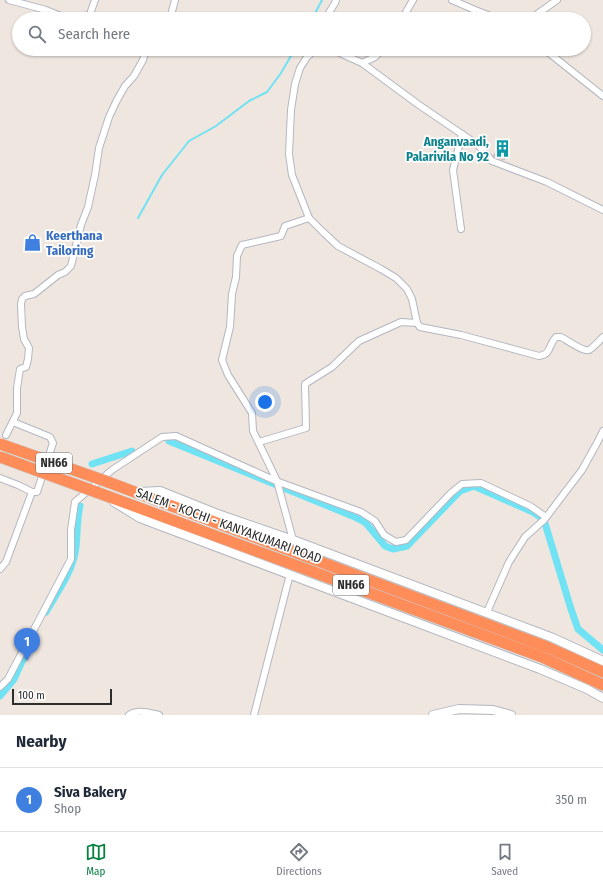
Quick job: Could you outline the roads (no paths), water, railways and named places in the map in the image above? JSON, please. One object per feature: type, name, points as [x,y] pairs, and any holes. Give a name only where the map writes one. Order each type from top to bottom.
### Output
[{"type":"highway","name":"SALEM - KOCHI - KANYAKUMARI ROAD","points":[[2,437],[108,482],[547,647],[603,672]]},
{"type":"highway","name":"SALEM - KOCHI - KANYAKUMARI ROAD","points":[[0,457],[300,566],[542,657],[603,685]]},
{"type":"street","points":[[9,0],[51,12]]},
{"type":"street","points":[[91,12],[95,0]]},
{"type":"street","points":[[172,12],[175,0]]},
{"type":"street","points":[[329,12],[336,0]]},
{"type":"street","points":[[406,12],[413,0]]},
{"type":"street","points":[[452,0],[480,12]]},
{"type":"street","points":[[541,12],[558,0]]},
{"type":"street","points":[[0,452],[2,437],[17,414],[17,388],[20,369],[26,367],[28,359],[29,348],[24,339],[21,323],[22,298],[34,294],[71,266],[80,225],[88,207],[99,148],[108,117],[125,86],[140,66],[144,56]]},
{"type":"street","points":[[308,56],[300,68],[294,84],[290,110],[289,154],[292,175],[310,218],[338,246],[396,278],[407,290],[412,299],[417,323],[420,327],[461,335],[539,356],[548,353],[556,337],[569,341],[584,350],[588,350],[603,337]]},
{"type":"street","points":[[346,56],[362,63],[419,105],[478,145],[492,161],[547,182],[603,210]]},
{"type":"street","points":[[362,63],[376,56]]},
{"type":"street","points":[[553,56],[603,96]]},
{"type":"street","points":[[461,229],[452,170],[462,134]]},
{"type":"street","points":[[293,540],[276,481],[253,431],[252,414],[228,375],[222,360],[230,327],[231,301],[236,277],[237,256],[242,245],[281,236],[285,226],[310,218]]},
{"type":"street","points":[[258,442],[306,428],[305,384],[332,367],[359,341],[401,322],[417,323]]},
{"type":"street","points":[[0,569],[6,562],[32,492],[36,492],[53,443],[50,437],[13,422]]},
{"type":"street","points":[[486,612],[509,562],[525,537],[546,517],[582,470],[598,443],[603,431]]},
{"type":"street","points":[[0,687],[8,679],[71,559],[71,530],[75,502],[112,470],[162,437],[176,436],[276,481],[361,512],[375,521],[384,535],[396,542],[406,540],[451,493],[462,484],[481,483],[530,506],[546,517]]},
{"type":"street","points":[[0,478],[32,492]]},
{"type":"street","points":[[134,492],[160,491],[486,612],[553,638],[603,661]]},
{"type":"street","points":[[96,492],[140,518],[540,669],[587,689],[603,698]]},
{"type":"street","points":[[254,715],[290,574]]},
{"type":"street","points":[[433,715],[459,709],[493,710],[511,715]]},
{"type":"street","points":[[129,715],[131,713],[142,712],[159,715]]},
{"type":"waterway","points":[[316,12],[322,0]]},
{"type":"waterway","points":[[138,218],[162,175],[189,141],[216,126],[249,101],[267,92],[291,56]]},
{"type":"waterway","points":[[169,441],[355,517],[365,522],[385,546],[393,549],[407,546],[460,491],[474,486],[533,512],[544,520],[578,629],[603,650]]},
{"type":"waterway","points":[[92,464],[132,451]]},
{"type":"waterway","points":[[46,612],[67,576],[73,561],[76,547],[80,506]]},
{"type":"waterway","points":[[0,696],[14,679],[33,637]]},
{"type":"place","name":"Anganvaadi, Palarivila No 92","points":[[502,148]]},
{"type":"place","name":"Keerthana Tailoring","points":[[33,242]]},
{"type":"place","name":"Siva Bakery","points":[[27,661]]}]
